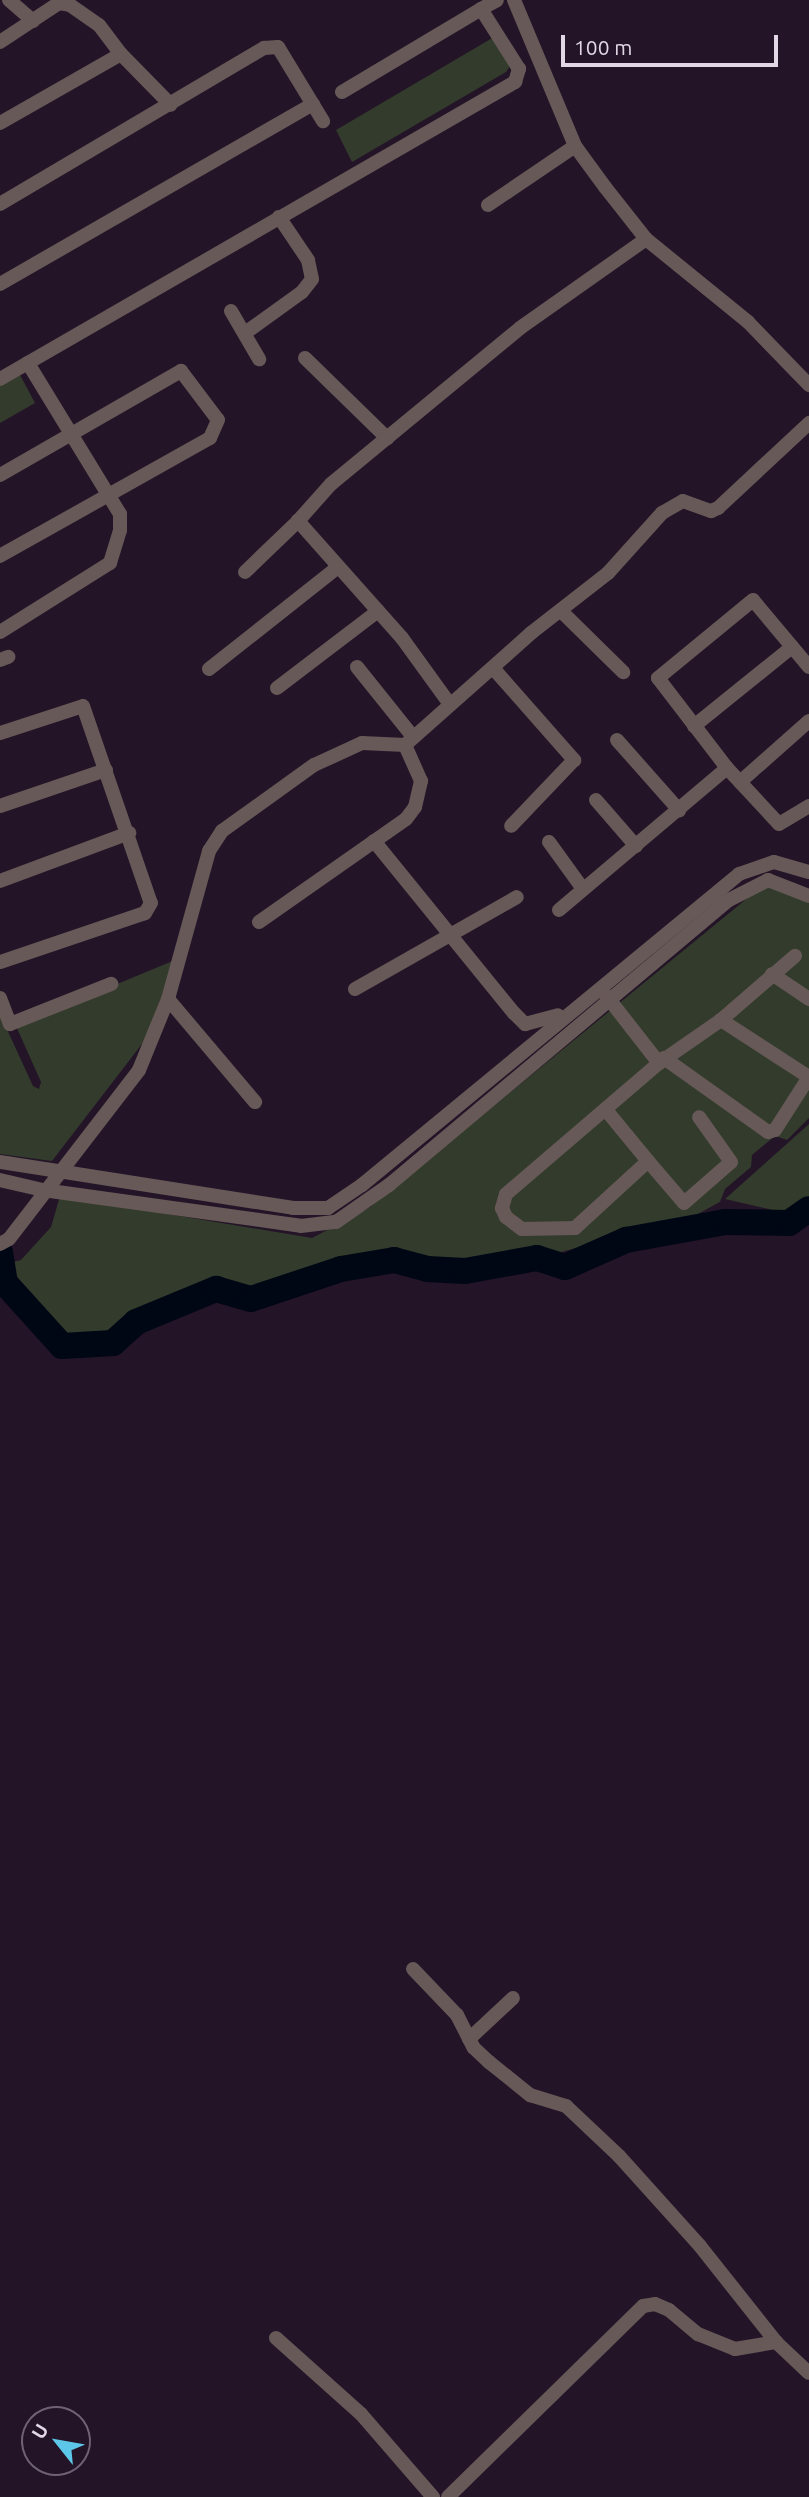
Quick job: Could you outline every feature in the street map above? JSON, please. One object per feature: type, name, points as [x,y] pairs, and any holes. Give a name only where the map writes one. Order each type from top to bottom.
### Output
[{"type":"street","points":[[9,0],[33,21]]},
{"type":"street","points":[[342,92],[498,0]]},
{"type":"street","points":[[514,0],[575,146],[646,239],[748,322],[809,385]]},
{"type":"street","points":[[0,42],[60,3],[70,5],[99,25],[121,54],[172,105]]},
{"type":"street","points":[[0,379],[515,82],[519,68],[481,9]]},
{"type":"street","points":[[0,204],[272,46],[323,121]]},
{"type":"street","points":[[0,123],[121,54]]},
{"type":"street","points":[[0,284],[313,104]]},
{"type":"street","points":[[488,205],[575,146]]},
{"type":"street","points":[[245,333],[302,292],[312,279],[308,260],[279,216]]},
{"type":"street","points":[[245,572],[298,521],[331,484],[520,328],[646,239]]},
{"type":"street","points":[[231,312],[259,359]]},
{"type":"street","points":[[305,358],[387,438]]},
{"type":"street","points":[[0,632],[110,563],[120,514],[68,434],[27,363]]},
{"type":"street","points":[[0,475],[181,371],[218,420],[210,438],[106,493],[0,556]]},
{"type":"street","points":[[5,1242],[55,1174],[131,1082],[168,999],[209,851],[222,831],[314,765],[362,743],[409,741],[531,633],[562,612],[608,573],[677,502],[718,508],[809,423]]},
{"type":"street","points":[[298,521],[378,611],[449,703]]},
{"type":"street","points":[[209,669],[338,567]]},
{"type":"street","points":[[809,667],[756,601],[747,601],[659,674],[658,681],[727,768],[779,824],[809,806]]},
{"type":"street","points":[[277,688],[378,611]]},
{"type":"street","points":[[562,612],[623,672]]},
{"type":"street","points":[[694,726],[792,646]]},
{"type":"street","points":[[259,922],[406,819],[421,794],[418,769],[409,741],[357,667]]},
{"type":"street","points":[[493,668],[574,760],[511,826]]},
{"type":"street","points":[[0,733],[83,706],[151,903],[145,913],[0,961]]},
{"type":"street","points":[[740,782],[809,721]]},
{"type":"street","points":[[617,740],[679,810]]},
{"type":"street","points":[[559,909],[727,768]]},
{"type":"street","points":[[0,806],[106,770]]},
{"type":"street","points":[[596,800],[636,846]]},
{"type":"street","points":[[0,881],[129,833]]},
{"type":"street","points":[[374,841],[525,1024],[569,1012]]},
{"type":"street","points":[[549,842],[583,890]]},
{"type":"street","points":[[0,1162],[55,1174],[293,1208],[328,1208],[362,1185],[739,874],[774,862],[809,872]]},
{"type":"street","points":[[0,1180],[43,1190],[302,1226],[336,1222],[373,1198],[729,900],[756,884],[778,880],[809,896]]},
{"type":"street","points":[[355,989],[449,932],[517,897]]},
{"type":"street","points":[[648,1161],[575,1228],[522,1228],[506,1217],[502,1208],[506,1194],[662,1061],[721,1020],[795,956]]},
{"type":"street","points":[[772,974],[809,999]]},
{"type":"street","points":[[0,998],[10,1024],[111,984]]},
{"type":"street","points":[[600,987],[662,1061],[768,1132],[781,1124],[809,1077],[721,1020]]},
{"type":"street","points":[[168,999],[255,1102]]},
{"type":"street","points":[[606,1110],[680,1203],[715,1178],[732,1159],[699,1117]]},
{"type":"street","points":[[362,1185],[373,1198]]},
{"type":"street","points":[[413,1969],[457,2015],[469,2039],[530,2095],[566,2106],[657,2194],[776,2342],[809,2373]]},
{"type":"street","points":[[469,2039],[513,1998]]},
{"type":"street","points":[[449,2497],[643,2306],[654,2304],[669,2310],[698,2334],[735,2349],[776,2342]]},
{"type":"street","points":[[276,2338],[344,2397],[433,2497]]},
{"type":"green space","points":[[494,37],[510,66],[506,72],[352,162],[336,130]]},
{"type":"green space","points":[[19,373],[35,403],[0,423],[0,384]]},
{"type":"green space","points":[[761,887],[786,888],[809,903],[809,1118],[787,1140],[775,1136],[752,1155],[751,1167],[725,1189],[720,1202],[694,1216],[561,1252],[440,1264],[393,1254],[323,1268],[254,1294],[214,1284],[131,1316],[110,1337],[64,1340],[9,1280],[9,1263],[21,1260],[51,1227],[60,1196],[312,1238],[369,1208]]},
{"type":"green space","points":[[175,960],[145,1040],[52,1161],[0,1154],[0,1014],[33,1086],[39,1089],[41,1082],[16,1026]]},
{"type":"green space","points":[[809,1124],[809,1197],[786,1213],[725,1199]]},
{"type":"waterway","points":[[0,1252],[5,1283],[62,1346],[113,1343],[136,1322],[216,1289],[251,1299],[341,1269],[394,1260],[427,1269],[465,1271],[537,1258],[565,1267],[626,1240],[725,1222],[789,1223],[809,1209]]}]
